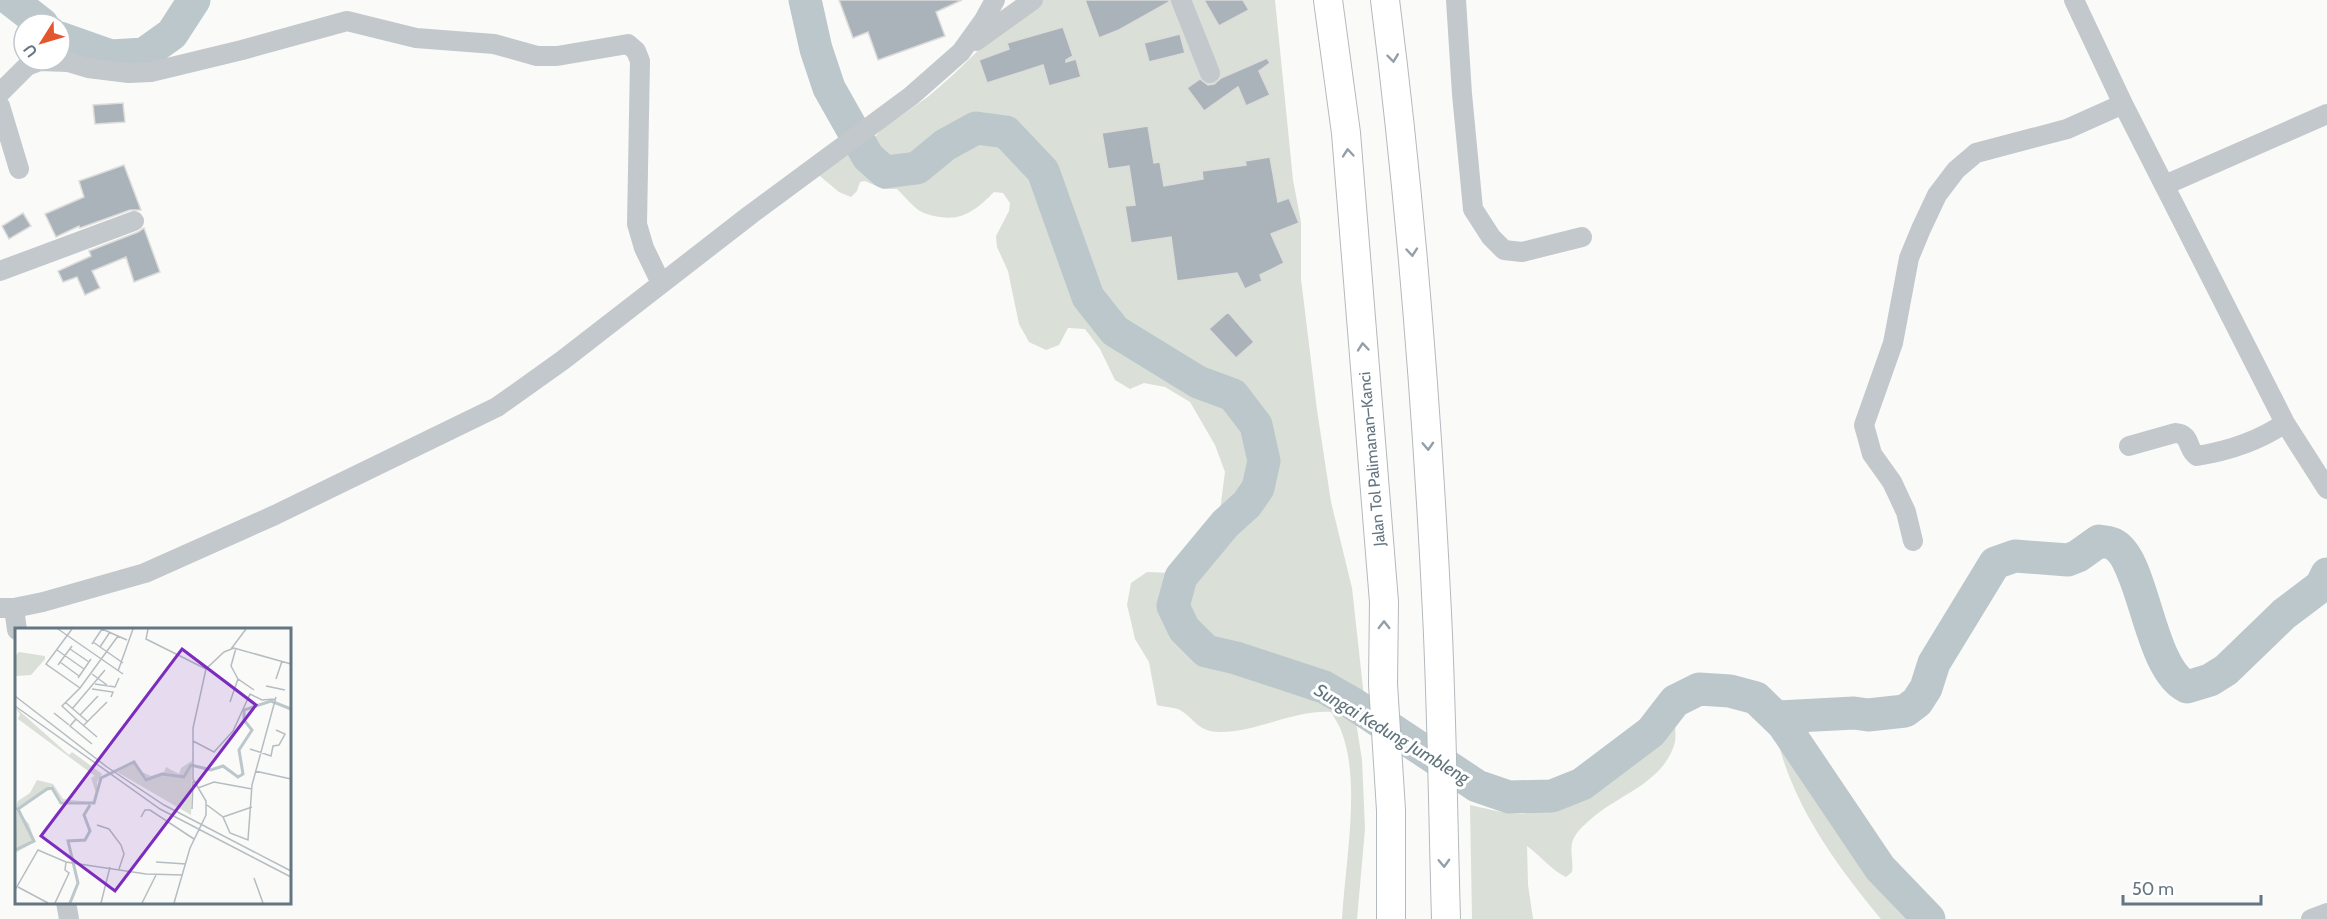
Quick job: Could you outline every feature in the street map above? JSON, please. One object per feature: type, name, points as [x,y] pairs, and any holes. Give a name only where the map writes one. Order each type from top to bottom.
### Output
[{"type":"highway","name":"Jalan Tol Palimanan–Kanci","points":[[1328,0],[1346,133],[1384,602],[1383,684],[1391,810],[1391,919]]},
{"type":"highway","points":[[1385,0],[1403,136],[1425,410],[1437,616],[1446,919]]},
{"type":"street","points":[[961,51],[984,20],[995,0]]},
{"type":"street","points":[[16,628],[7,608],[43,602],[145,573],[275,515],[497,407],[563,360],[661,283],[911,96],[961,51],[1033,0]]},
{"type":"street","points":[[1181,0],[1210,74]]},
{"type":"street","points":[[1456,0],[1473,209],[1491,237],[1504,250],[1522,252],[1582,237]]},
{"type":"street","points":[[2074,0],[2123,104],[2285,423],[2327,489]]},
{"type":"street","points":[[0,93],[27,66],[39,61],[68,62],[88,68],[129,73],[151,72],[347,21],[416,38],[494,44],[537,56],[557,56],[628,44],[636,51],[640,61],[637,224],[644,248],[661,283]]},
{"type":"street","points":[[1913,541],[1906,512],[1892,482],[1872,454],[1864,425],[1893,343],[1909,258],[1920,229],[1937,195],[1956,171],[1976,153],[2067,129],[2123,104]]},
{"type":"street","points":[[0,106],[19,169]]},
{"type":"street","points":[[2165,185],[2327,114]]},
{"type":"street","points":[[0,271],[134,221]]},
{"type":"street","points":[[2130,446],[2175,433],[2182,434],[2187,438],[2193,454],[2197,456],[2254,441],[2285,423]]},
{"type":"street","points":[[66,904],[69,919]]},
{"type":"street","points":[[2311,919],[2327,913]]},
{"type":"shaded area","points":[[1043,0],[1275,0],[1293,180],[1301,222],[1301,279],[1317,410],[1331,502],[1352,588],[1364,697],[1357,696],[1327,680],[1238,650],[1211,644],[1191,624],[1182,605],[1188,580],[1231,530],[1253,509],[1266,491],[1272,462],[1264,422],[1238,389],[1202,375],[1120,325],[1095,293],[1050,166],[1010,124],[974,120],[941,138],[914,160],[888,164],[874,152],[871,141],[881,130],[929,96],[1003,26]]},
{"type":"shaded area","points":[[978,137],[1002,140],[1036,175],[1080,301],[1109,337],[1194,389],[1228,402],[1248,429],[1256,461],[1251,484],[1241,498],[1219,518],[1225,472],[1215,445],[1190,402],[1165,387],[1144,383],[1130,389],[1115,380],[1100,349],[1085,329],[1068,328],[1059,345],[1046,350],[1029,342],[1019,324],[1008,271],[997,247],[996,236],[1009,211],[1010,203],[1003,193],[994,192],[976,208],[963,215],[940,217],[917,209],[897,189],[883,189],[865,181],[860,182],[857,191],[851,197],[839,192],[815,172],[844,151],[853,155],[883,181],[921,175],[950,152]]},
{"type":"shaded area","points":[[1147,572],[1173,573],[1165,607],[1177,634],[1202,659],[1233,666],[1321,695],[1348,710],[1356,722],[1362,760],[1365,829],[1357,919],[1342,919],[1351,800],[1348,753],[1339,725],[1331,712],[1317,712],[1248,729],[1220,732],[1207,730],[1180,710],[1157,705],[1149,662],[1135,639],[1127,605],[1131,583]]},
{"type":"shaded area","points":[[1675,719],[1675,742],[1661,768],[1651,778],[1602,810],[1576,834],[1571,848],[1572,872],[1566,877],[1527,846],[1528,885],[1533,919],[1472,919],[1470,805],[1511,813],[1534,812],[1557,807],[1580,797],[1623,769]]},
{"type":"shaded area","points":[[1779,746],[1879,886],[1910,919],[1881,919],[1849,879],[1808,816],[1796,793]]},
{"type":"building","points":[[839,0],[962,0],[936,12],[945,36],[878,60],[868,32],[853,38]]},
{"type":"building","points":[[1085,0],[1169,0],[1169,2],[1119,30],[1099,38]]},
{"type":"building","points":[[1204,0],[1243,0],[1249,10],[1219,26]]},
{"type":"building","points":[[1063,27],[1073,56],[1066,62],[1076,59],[1081,77],[1049,86],[1043,65],[987,83],[979,60],[1009,49],[1007,43]]},
{"type":"building","points":[[1180,34],[1185,53],[1149,62],[1144,43]]},
{"type":"building","points":[[1267,58],[1270,63],[1259,71],[1270,95],[1246,106],[1238,87],[1204,111],[1187,88],[1200,79],[1208,85],[1214,84],[1221,78]]},
{"type":"building","points":[[123,103],[125,122],[95,124],[93,105]]},
{"type":"building","points":[[1148,126],[1154,163],[1160,162],[1164,186],[1203,179],[1202,171],[1246,165],[1245,161],[1270,157],[1278,202],[1289,198],[1299,223],[1271,234],[1284,263],[1260,275],[1262,281],[1245,289],[1237,273],[1177,281],[1171,237],[1131,243],[1125,206],[1135,205],[1129,166],[1108,169],[1102,133]]},
{"type":"building","points":[[124,165],[141,210],[130,210],[80,228],[79,226],[56,237],[45,214],[84,197],[79,181]]},
{"type":"building","points":[[23,213],[31,226],[9,239],[2,226]]},
{"type":"building","points":[[144,228],[160,272],[134,282],[126,257],[92,271],[100,288],[85,295],[77,277],[63,282],[58,271],[91,256],[89,251]]},
{"type":"building","points":[[1228,312],[1254,342],[1236,358],[1209,329]]},
{"type":"waterway","name":"Sungai Kedung Jumbleng","points":[[11,0],[26,12]]},
{"type":"waterway","name":"Sungai Kedung Jumbleng","points":[[72,42],[111,56],[144,54],[172,34],[194,0]]},
{"type":"waterway","name":"Sungai Kedung Jumbleng","points":[[805,0],[816,49],[829,88],[868,157],[885,172],[917,168],[945,145],[976,128],[1006,132],[1043,171],[1088,297],[1115,331],[1198,382],[1233,395],[1256,425],[1264,461],[1258,488],[1247,504],[1225,524],[1181,577],[1173,606],[1184,629],[1206,651],[1236,658],[1324,687],[1477,786],[1509,797],[1552,796],[1582,784],[1651,732],[1675,701],[1699,689],[1730,691],[1756,698],[1783,724],[1880,868],[1929,919]]},
{"type":"waterway","points":[[1776,717],[1854,713],[1868,715],[1905,711],[1917,702],[1926,688],[1934,663],[1995,563],[2015,556],[2068,560],[2078,556],[2099,541],[2113,544],[2123,553],[2132,570],[2163,659],[2174,676],[2187,687],[2210,680],[2226,670],[2284,614],[2321,586],[2327,574]]}]
